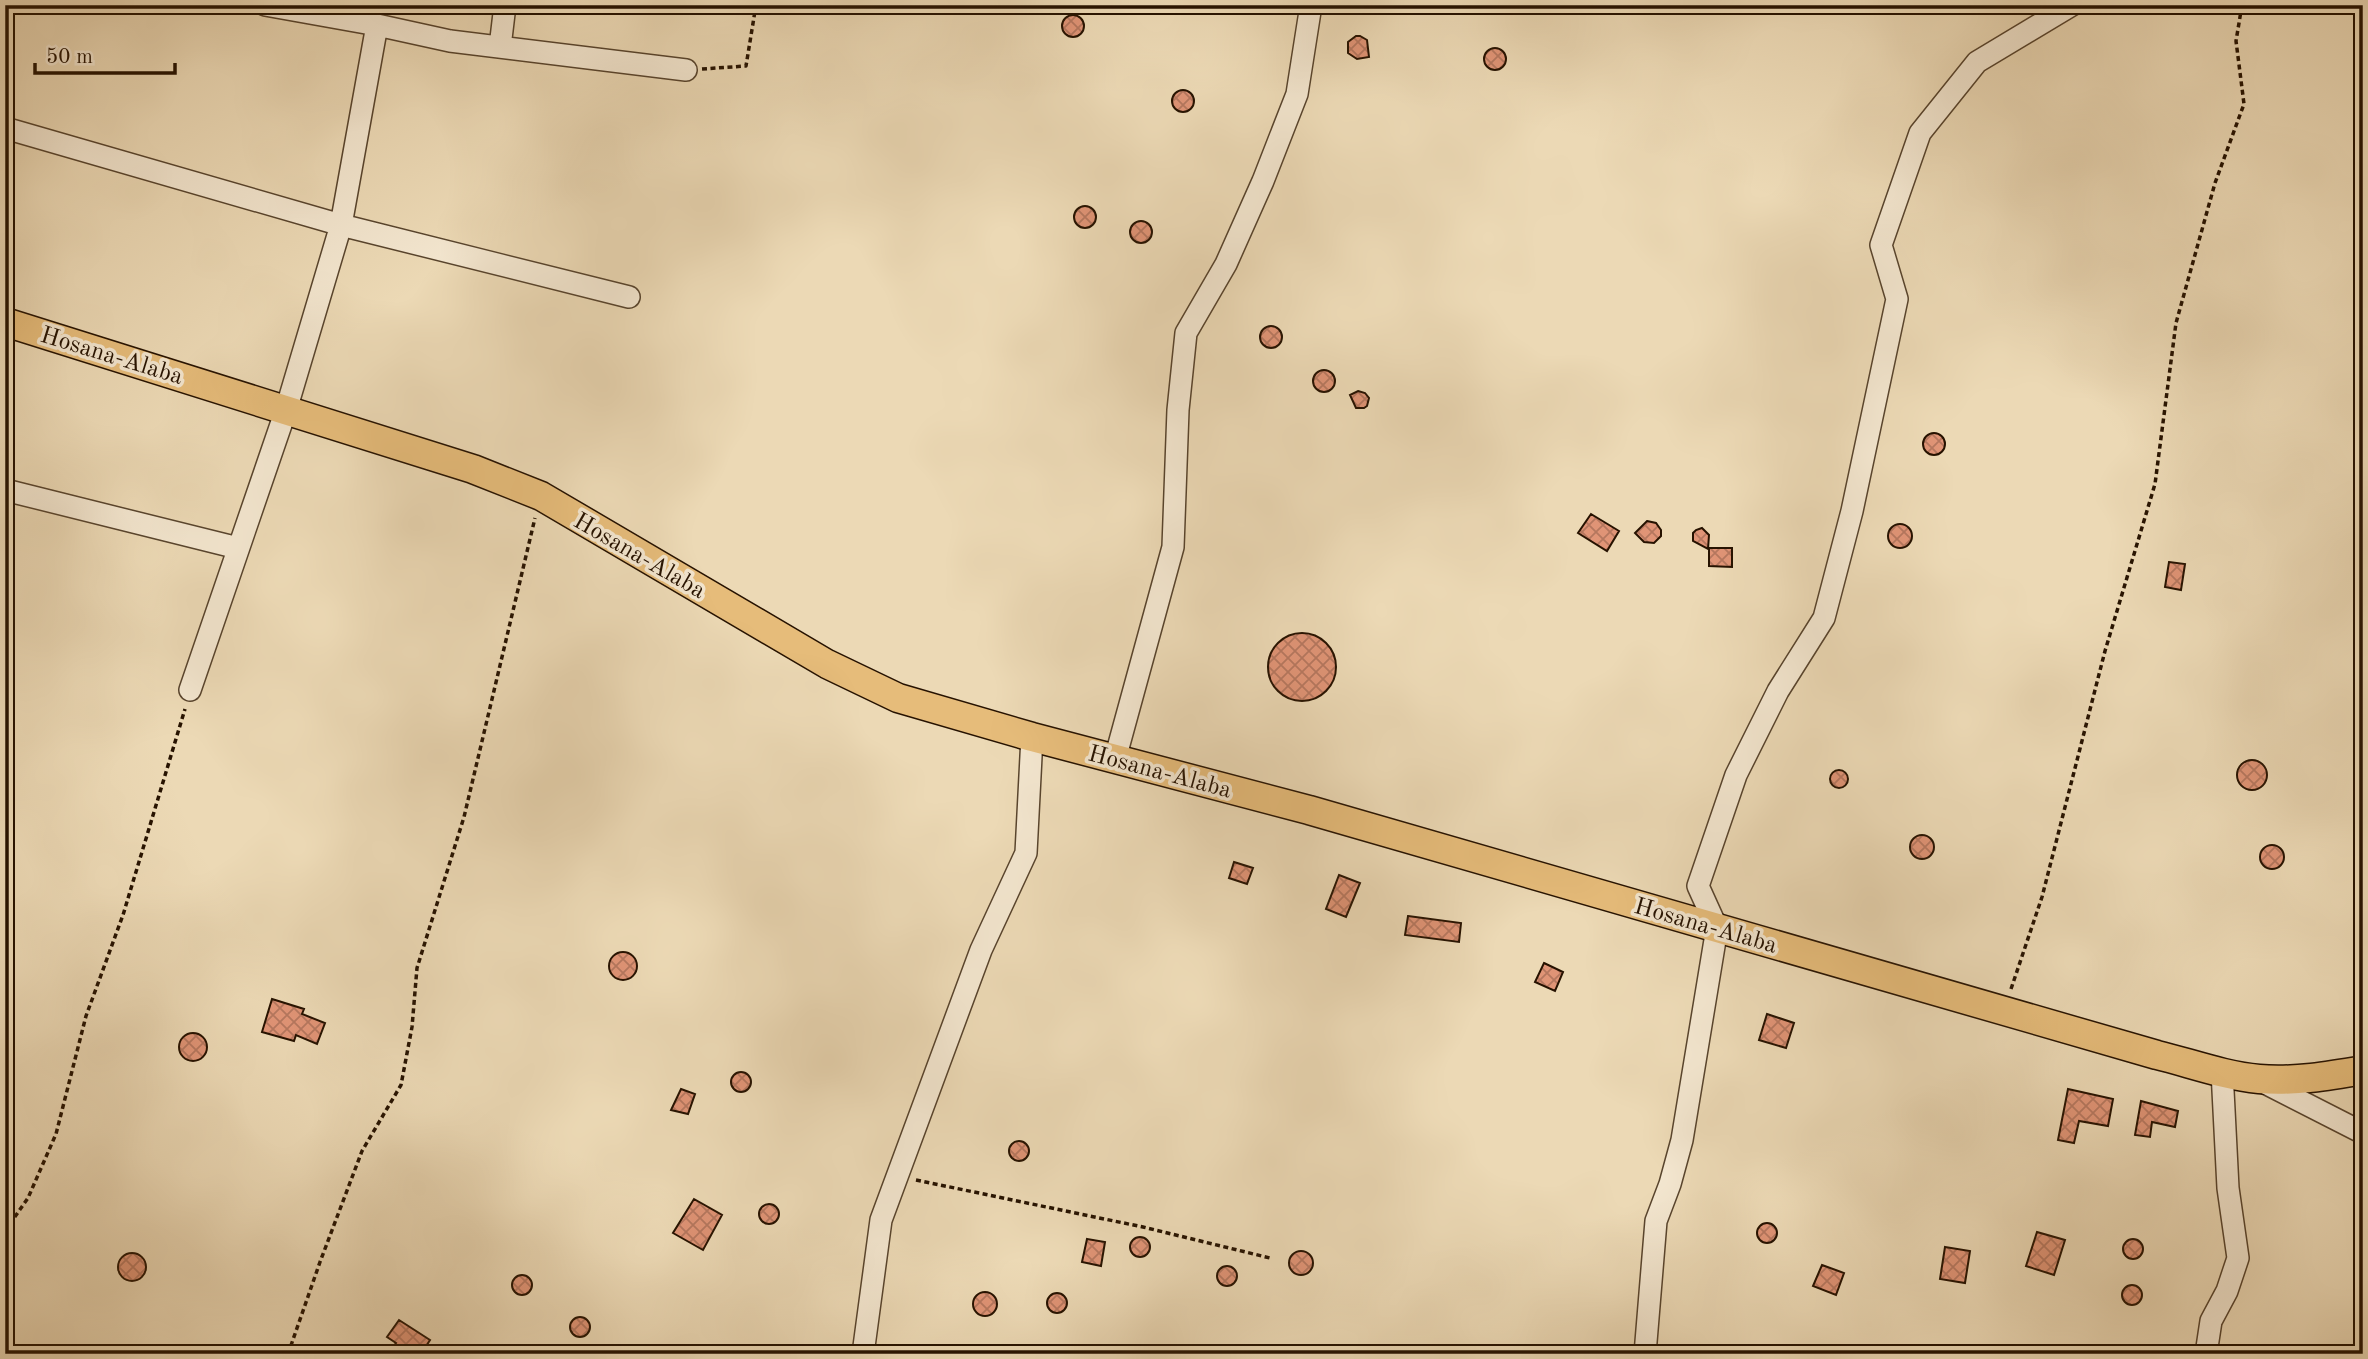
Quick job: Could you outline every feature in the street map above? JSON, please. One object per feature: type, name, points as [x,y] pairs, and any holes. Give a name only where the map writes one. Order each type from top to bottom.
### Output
[{"type":"main road","name":"Hosana-Alaba","points":[[5,322],[473,469],[541,496],[827,664],[898,698],[1032,737],[1309,810],[2004,1011],[2222,1071],[2258,1079],[2313,1078],[2363,1070]]},
{"type":"street","points":[[265,5],[450,41],[686,70]]},
{"type":"street","points":[[499,47],[505,5]]},
{"type":"street","points":[[1115,759],[1173,547],[1178,410],[1186,333],[1227,264],[1264,181],[1297,93],[1311,5]]},
{"type":"street","points":[[1644,1354],[1656,1221],[1682,1140],[1717,928],[1698,886],[1736,775],[1778,691],[1824,618],[1852,510],[1897,299],[1881,245],[1920,133],[1977,62],[2072,5]]},
{"type":"street","points":[[190,690],[286,410],[341,225],[377,25]]},
{"type":"street","points":[[5,128],[341,225],[629,297]]},
{"type":"street","points":[[5,490],[238,548]]},
{"type":"street","points":[[863,1354],[881,1220],[981,950],[1026,853],[1032,737]]},
{"type":"street","points":[[2206,1354],[2211,1321],[2227,1291],[2238,1258],[2228,1188],[2222,1071]]},
{"type":"street","points":[[2258,1079],[2363,1133]]},
{"type":"path","points":[[686,70],[746,66],[756,5]]},
{"type":"path","points":[[2004,1011],[2042,897],[2105,651],[2155,484],[2176,323],[2215,183],[2244,104],[2236,41],[2242,5]]},
{"type":"path","points":[[288,1354],[362,1151],[401,1085],[412,1027],[417,968],[464,817],[541,496]]},
{"type":"path","points":[[5,1231],[29,1198],[56,1134],[86,1016],[123,915],[190,690]]},
{"type":"path","points":[[897,1176],[1143,1227],[1270,1258]]},
{"type":"building","points":[[1069,15],[1077,15],[1084,22],[1084,30],[1077,37],[1069,37],[1062,30],[1062,22]]},
{"type":"building","points":[[1356,36],[1367,40],[1369,57],[1357,59],[1348,53],[1348,42]]},
{"type":"building","points":[[1495,48],[1503,51],[1506,59],[1503,67],[1495,70],[1487,67],[1484,59],[1487,51]]},
{"type":"building","points":[[1179,90],[1187,90],[1194,97],[1194,105],[1187,112],[1179,112],[1172,105],[1172,97]]},
{"type":"building","points":[[1085,206],[1093,209],[1096,217],[1093,225],[1085,228],[1077,225],[1074,217],[1077,209]]},
{"type":"building","points":[[1137,221],[1145,221],[1152,228],[1152,236],[1145,243],[1137,243],[1130,236],[1130,228]]},
{"type":"building","points":[[1267,326],[1275,326],[1282,333],[1282,341],[1275,348],[1267,348],[1260,341],[1260,333]]},
{"type":"building","points":[[1324,370],[1332,373],[1335,381],[1332,389],[1324,392],[1316,389],[1313,381],[1316,373]]},
{"type":"building","points":[[1358,391],[1369,398],[1364,408],[1356,408],[1350,395]]},
{"type":"building","points":[[1934,433],[1942,436],[1945,444],[1942,452],[1934,455],[1926,452],[1923,444],[1926,436]]},
{"type":"building","points":[[1591,514],[1619,531],[1607,551],[1578,533]]},
{"type":"building","points":[[1647,521],[1656,523],[1661,530],[1661,536],[1654,543],[1644,542],[1635,533]]},
{"type":"building","points":[[1900,524],[1908,528],[1912,536],[1908,544],[1900,548],[1892,544],[1888,536],[1892,528]]},
{"type":"building","points":[[1702,528],[1709,535],[1708,549],[1693,541],[1693,533]]},
{"type":"building","points":[[1709,548],[1732,548],[1732,567],[1709,566]]},
{"type":"building","points":[[2169,562],[2185,564],[2181,590],[2165,587]]},
{"type":"building","points":[[1302,633],[1315,636],[1326,643],[1333,654],[1336,667],[1333,680],[1326,691],[1315,698],[1302,701],[1289,698],[1278,691],[1271,680],[1268,667],[1271,654],[1278,643],[1289,636]]},
{"type":"building","points":[[2252,760],[2263,764],[2267,775],[2263,786],[2252,790],[2241,786],[2237,775],[2241,764]]},
{"type":"building","points":[[1839,770],[1845,773],[1848,779],[1845,785],[1839,788],[1833,785],[1830,779],[1833,773]]},
{"type":"building","points":[[1922,835],[1930,839],[1934,847],[1930,855],[1922,859],[1914,855],[1910,847],[1914,839]]},
{"type":"building","points":[[2272,845],[2281,848],[2284,857],[2281,866],[2272,869],[2263,866],[2260,857],[2263,848]]},
{"type":"building","points":[[1234,862],[1253,868],[1247,884],[1229,878]]},
{"type":"building","points":[[1339,875],[1360,883],[1346,917],[1326,909]]},
{"type":"building","points":[[1408,916],[1461,923],[1459,942],[1405,935]]},
{"type":"building","points":[[623,952],[633,956],[637,966],[633,976],[623,980],[613,976],[609,966],[613,956]]},
{"type":"building","points":[[1544,963],[1563,972],[1555,991],[1535,982]]},
{"type":"building","points":[[272,999],[304,1009],[302,1014],[325,1023],[317,1044],[296,1035],[294,1041],[262,1032]]},
{"type":"building","points":[[1767,1014],[1794,1023],[1786,1048],[1759,1040]]},
{"type":"building","points":[[193,1033],[203,1037],[207,1047],[203,1057],[193,1061],[183,1057],[179,1047],[183,1037]]},
{"type":"building","points":[[741,1072],[748,1075],[751,1082],[748,1089],[741,1092],[734,1089],[731,1082],[734,1075]]},
{"type":"building","points":[[681,1089],[695,1094],[688,1114],[671,1110]]},
{"type":"building","points":[[2068,1089],[2113,1099],[2108,1126],[2079,1121],[2074,1143],[2058,1140]]},
{"type":"building","points":[[2141,1101],[2178,1111],[2175,1127],[2152,1122],[2150,1137],[2135,1135]]},
{"type":"building","points":[[1019,1141],[1026,1144],[1029,1151],[1026,1158],[1019,1161],[1012,1158],[1009,1151],[1012,1144]]},
{"type":"building","points":[[694,1199],[722,1215],[703,1250],[673,1233]]},
{"type":"building","points":[[769,1204],[776,1207],[779,1214],[776,1221],[769,1224],[762,1221],[759,1214],[762,1207]]},
{"type":"building","points":[[1767,1223],[1774,1226],[1777,1233],[1774,1240],[1767,1243],[1760,1240],[1757,1233],[1760,1226]]},
{"type":"building","points":[[2037,1232],[2065,1240],[2054,1275],[2026,1266]]},
{"type":"building","points":[[1140,1237],[1147,1240],[1150,1247],[1147,1254],[1140,1257],[1133,1254],[1130,1247],[1133,1240]]},
{"type":"building","points":[[1087,1239],[1105,1242],[1101,1266],[1082,1262]]},
{"type":"building","points":[[2133,1239],[2140,1242],[2143,1249],[2140,1256],[2133,1259],[2126,1256],[2123,1249],[2126,1242]]},
{"type":"building","points":[[1945,1247],[1970,1251],[1965,1283],[1940,1279]]},
{"type":"building","points":[[1301,1251],[1310,1254],[1313,1263],[1310,1272],[1301,1275],[1292,1272],[1289,1263],[1292,1254]]},
{"type":"building","points":[[132,1253],[142,1257],[146,1267],[142,1277],[132,1281],[122,1277],[118,1267],[122,1257]]},
{"type":"building","points":[[1822,1265],[1844,1273],[1836,1295],[1813,1286]]},
{"type":"building","points":[[1227,1266],[1234,1269],[1237,1276],[1234,1283],[1227,1286],[1220,1283],[1217,1276],[1220,1269]]},
{"type":"building","points":[[522,1275],[529,1278],[532,1285],[529,1292],[522,1295],[515,1292],[512,1285],[515,1278]]},
{"type":"building","points":[[2132,1285],[2139,1288],[2142,1295],[2139,1302],[2132,1305],[2125,1302],[2122,1295],[2125,1288]]},
{"type":"building","points":[[985,1292],[994,1295],[997,1304],[994,1313],[985,1316],[976,1313],[973,1304],[976,1295]]},
{"type":"building","points":[[1057,1293],[1064,1296],[1067,1303],[1064,1310],[1057,1313],[1050,1310],[1047,1303],[1050,1296]]},
{"type":"building","points":[[580,1317],[587,1320],[590,1327],[587,1334],[580,1337],[573,1334],[570,1327],[573,1320]]},
{"type":"building","points":[[399,1320],[430,1340],[421,1354],[388,1354],[396,1343],[387,1337]]}]
